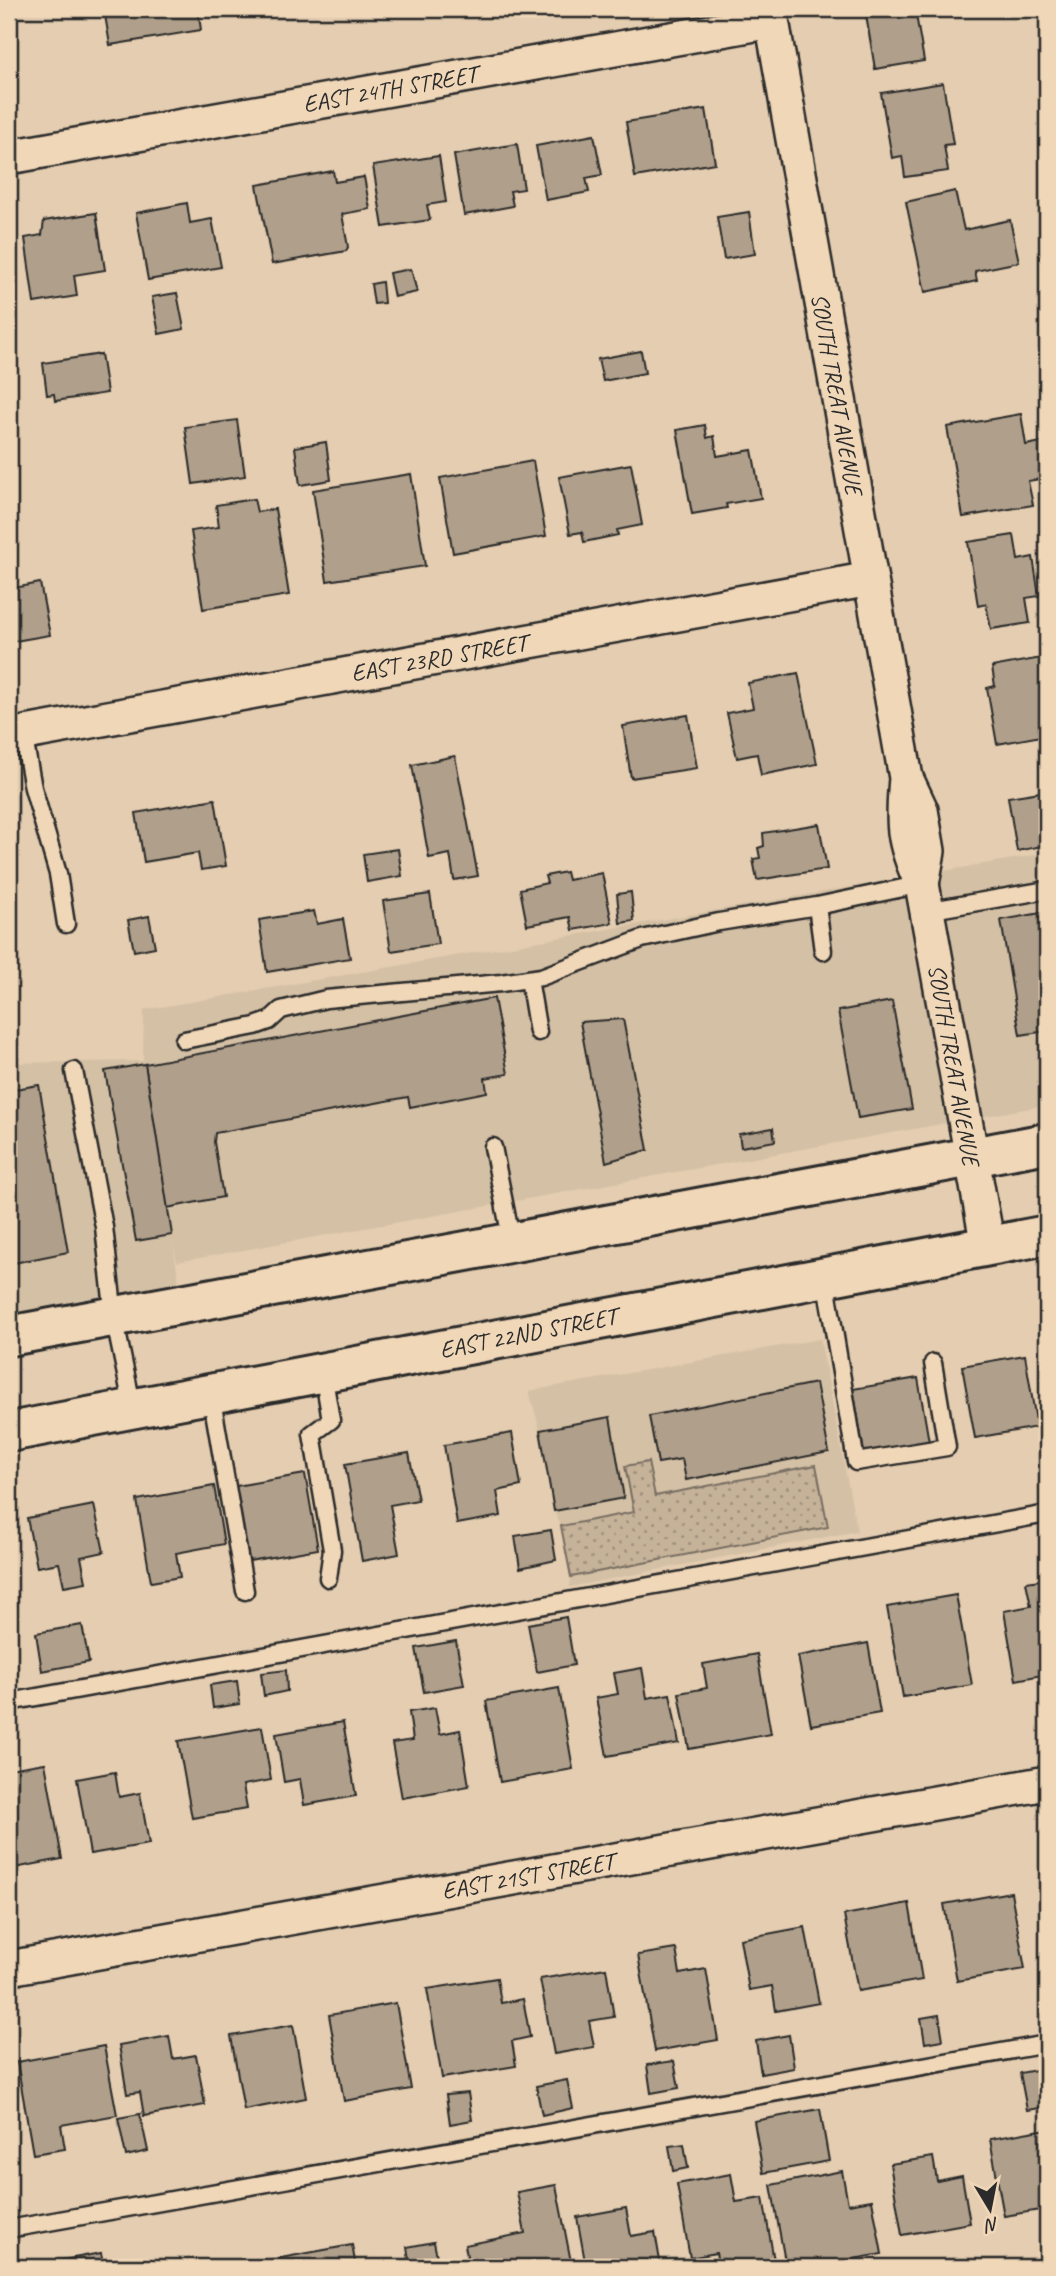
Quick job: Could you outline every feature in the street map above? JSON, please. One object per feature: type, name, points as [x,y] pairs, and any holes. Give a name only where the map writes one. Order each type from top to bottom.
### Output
[{"type":"main road","points":[[9,1336],[1047,1143]]},
{"type":"main road","name":"EAST 22ND STREET","points":[[9,1432],[1047,1235]]},
{"type":"street","name":"EAST 24TH STREET","points":[[9,157],[771,15]]},
{"type":"street","name":"SOUTH TREAT AVENUE","points":[[771,15],[906,778],[902,819],[908,855],[924,897],[988,1246]]},
{"type":"street","name":"EAST 23RD STREET","points":[[16,734],[870,579]]},
{"type":"street","name":"EAST 21ST STREET","points":[[9,1968],[1047,1783]]},
{"type":"lane","points":[[16,734],[58,874],[66,924]]},
{"type":"lane","points":[[184,1040],[256,1026],[269,1021],[281,1010],[326,999],[541,977],[642,939],[719,922],[817,906],[1047,890]]},
{"type":"lane","points":[[817,906],[823,951]]},
{"type":"lane","points":[[529,979],[538,1032]]},
{"type":"lane","points":[[74,1071],[104,1227],[114,1317],[133,1409]]},
{"type":"lane","points":[[493,1147],[512,1242]]},
{"type":"lane","points":[[825,1277],[856,1462],[947,1447],[933,1363]]},
{"type":"lane","points":[[323,1373],[331,1420],[312,1434],[332,1550],[328,1578]]},
{"type":"lane","points":[[212,1394],[245,1591]]},
{"type":"lane","points":[[9,1702],[1047,1514]]},
{"type":"lane","points":[[9,2229],[1047,2044]]},
{"type":"shaded area","points":[[1047,853],[1047,1105],[177,1262],[173,1243],[182,1304],[9,1335],[9,1063],[143,1061],[144,1010]]},
{"type":"shaded area","points":[[820,1339],[857,1531],[570,1587],[571,1577],[561,1526],[554,1511],[540,1430],[529,1391]]},
{"type":"shaded area","points":[[648,1462],[655,1496],[816,1465],[828,1527],[571,1577],[561,1526],[634,1512],[625,1466]]},
{"type":"building","points":[[104,9],[198,9],[201,30],[110,45]]},
{"type":"building","points":[[865,9],[915,9],[924,61],[875,69]]},
{"type":"building","points":[[943,83],[953,144],[944,145],[948,171],[905,177],[902,156],[892,158],[881,93]]},
{"type":"building","points":[[706,109],[715,163],[635,177],[626,122]]},
{"type":"building","points":[[594,135],[602,175],[586,178],[589,192],[546,200],[536,146]]},
{"type":"building","points":[[517,144],[524,189],[510,191],[513,206],[464,215],[454,155]]},
{"type":"building","points":[[439,156],[446,202],[427,205],[430,220],[383,227],[373,166]]},
{"type":"building","points":[[333,171],[335,182],[364,177],[370,209],[342,214],[348,247],[346,251],[272,264],[257,185]]},
{"type":"building","points":[[955,191],[964,230],[1010,220],[1019,262],[975,271],[977,281],[925,292],[906,202]]},
{"type":"building","points":[[187,203],[190,223],[212,219],[221,267],[148,280],[136,213]]},
{"type":"building","points":[[749,212],[755,254],[724,259],[717,217]]},
{"type":"building","points":[[96,213],[105,270],[74,275],[77,296],[34,303],[25,238],[42,235],[44,221]]},
{"type":"building","points":[[411,269],[417,292],[394,297],[389,273]]},
{"type":"building","points":[[382,282],[384,303],[374,304],[371,284]]},
{"type":"building","points":[[177,293],[184,329],[159,334],[152,297]]},
{"type":"building","points":[[641,351],[645,373],[603,381],[598,359]]},
{"type":"building","points":[[101,354],[107,393],[55,401],[54,394],[47,395],[43,363]]},
{"type":"building","points":[[1021,414],[1026,445],[1047,441],[1047,478],[1028,481],[1033,505],[963,517],[947,427]]},
{"type":"building","points":[[237,420],[245,476],[193,484],[185,427]]},
{"type":"building","points":[[705,425],[707,438],[714,436],[717,456],[752,450],[761,498],[692,514],[677,430]]},
{"type":"building","points":[[326,442],[331,480],[300,485],[295,447]]},
{"type":"building","points":[[533,461],[546,536],[453,553],[440,478]]},
{"type":"building","points":[[631,464],[642,525],[617,530],[618,535],[584,542],[582,532],[570,534],[559,477]]},
{"type":"building","points":[[411,474],[425,566],[327,581],[313,490]]},
{"type":"building","points":[[254,499],[257,512],[275,509],[289,595],[203,609],[191,531],[219,527],[216,505]]},
{"type":"building","points":[[1014,535],[1018,560],[1033,557],[1039,596],[1026,598],[1030,623],[991,629],[986,604],[978,606],[968,542]]},
{"type":"building","points":[[40,583],[50,635],[9,642],[9,589]]},
{"type":"building","points":[[1047,657],[1047,735],[997,744],[987,688],[995,686],[992,667]]},
{"type":"building","points":[[798,673],[817,764],[761,775],[757,754],[737,758],[727,713],[753,708],[748,683]]},
{"type":"building","points":[[688,715],[697,768],[631,778],[623,726]]},
{"type":"building","points":[[455,756],[478,876],[454,880],[450,854],[429,858],[412,765]]},
{"type":"building","points":[[1047,791],[1047,845],[1017,851],[1008,797]]},
{"type":"building","points":[[215,799],[226,866],[201,870],[198,853],[144,862],[136,813]]},
{"type":"building","points":[[819,824],[827,869],[757,880],[753,859],[760,858],[758,848],[764,846],[763,833]]},
{"type":"building","points":[[398,849],[402,876],[367,882],[363,854]]},
{"type":"building","points":[[566,872],[568,880],[602,873],[612,923],[573,930],[570,917],[527,925],[520,889],[547,883],[545,876]]},
{"type":"building","points":[[631,892],[634,921],[620,923],[617,894]]},
{"type":"building","points":[[430,894],[438,944],[391,951],[383,901]]},
{"type":"building","points":[[314,911],[317,924],[343,919],[350,958],[267,972],[259,920]]},
{"type":"building","points":[[1047,912],[1047,1031],[1020,1035],[1001,920]]},
{"type":"building","points":[[149,916],[155,947],[134,951],[128,920]]},
{"type":"building","points":[[494,998],[508,1074],[485,1078],[487,1092],[410,1107],[408,1097],[215,1133],[214,1142],[223,1197],[167,1208],[145,1064]]},
{"type":"building","points":[[892,1001],[912,1109],[858,1118],[838,1011]]},
{"type":"building","points":[[623,1019],[648,1150],[606,1162],[580,1022]]},
{"type":"building","points":[[145,1064],[172,1235],[136,1241],[105,1071]]},
{"type":"building","points":[[39,1085],[68,1252],[9,1264],[9,1090]]},
{"type":"building","points":[[773,1128],[775,1141],[741,1147],[739,1134]]},
{"type":"building","points":[[1025,1355],[1037,1427],[975,1438],[962,1366]]},
{"type":"building","points":[[918,1378],[929,1442],[864,1453],[853,1389]]},
{"type":"building","points":[[816,1383],[829,1452],[686,1480],[682,1459],[658,1463],[649,1416]]},
{"type":"building","points":[[610,1417],[624,1498],[554,1511],[540,1430]]},
{"type":"building","points":[[512,1433],[521,1486],[497,1491],[501,1516],[457,1524],[444,1445]]},
{"type":"building","points":[[409,1453],[418,1500],[390,1505],[399,1554],[362,1561],[345,1464]]},
{"type":"building","points":[[305,1474],[318,1549],[249,1561],[236,1486]]},
{"type":"building","points":[[214,1486],[224,1544],[176,1553],[180,1577],[151,1582],[137,1500]]},
{"type":"building","points":[[94,1505],[104,1552],[81,1557],[86,1582],[64,1586],[59,1563],[37,1567],[27,1518]]},
{"type":"building","points":[[551,1530],[556,1560],[520,1568],[515,1536]]},
{"type":"building","points":[[1047,1579],[1047,1674],[1016,1680],[1004,1611],[1031,1606],[1026,1582]]},
{"type":"building","points":[[956,1595],[972,1685],[903,1697],[887,1607]]},
{"type":"building","points":[[566,1617],[574,1665],[537,1672],[528,1624]]},
{"type":"building","points":[[82,1625],[89,1662],[42,1671],[36,1633]]},
{"type":"building","points":[[456,1641],[464,1685],[424,1692],[416,1648]]},
{"type":"building","points":[[868,1643],[880,1713],[811,1725],[798,1656]]},
{"type":"building","points":[[757,1654],[771,1734],[689,1749],[679,1693],[707,1688],[703,1664]]},
{"type":"building","points":[[642,1668],[647,1698],[670,1694],[679,1743],[607,1756],[596,1698],[618,1694],[614,1673]]},
{"type":"building","points":[[286,1670],[287,1691],[264,1696],[261,1673]]},
{"type":"building","points":[[237,1681],[240,1704],[213,1708],[210,1685]]},
{"type":"building","points":[[559,1688],[573,1769],[500,1782],[486,1701]]},
{"type":"building","points":[[435,1708],[440,1734],[460,1730],[469,1786],[402,1798],[392,1743],[413,1740],[409,1712]]},
{"type":"building","points":[[343,1722],[356,1796],[304,1805],[300,1779],[284,1782],[276,1734]]},
{"type":"building","points":[[262,1727],[271,1780],[243,1785],[247,1809],[192,1818],[178,1741]]},
{"type":"building","points":[[45,1763],[62,1859],[9,1869],[9,1769]]},
{"type":"building","points":[[115,1772],[119,1797],[140,1793],[149,1844],[90,1854],[77,1779]]},
{"type":"building","points":[[1011,1892],[1025,1969],[957,1981],[944,1904]]},
{"type":"building","points":[[909,1903],[922,1980],[858,1991],[844,1915]]},
{"type":"building","points":[[805,1927],[819,2003],[776,2011],[772,1986],[749,1990],[740,1939]]},
{"type":"building","points":[[676,1949],[680,1974],[706,1969],[718,2040],[655,2051],[638,1955]]},
{"type":"building","points":[[606,1968],[614,2017],[589,2021],[594,2047],[554,2054],[540,1979]]},
{"type":"building","points":[[497,1978],[501,2003],[523,1999],[530,2037],[512,2041],[516,2066],[442,2078],[427,1989]]},
{"type":"building","points":[[396,2003],[411,2089],[344,2101],[329,2015]]},
{"type":"building","points":[[939,2015],[943,2040],[925,2043],[921,2018]]},
{"type":"building","points":[[293,2025],[306,2098],[244,2110],[231,2036]]},
{"type":"building","points":[[789,2035],[794,2068],[761,2074],[756,2041]]},
{"type":"building","points":[[169,2036],[173,2059],[196,2055],[205,2105],[144,2116],[140,2092],[127,2094],[119,2045]]},
{"type":"building","points":[[104,2046],[117,2115],[61,2125],[65,2149],[33,2154],[17,2062]]},
{"type":"building","points":[[674,2061],[679,2088],[651,2093],[647,2065]]},
{"type":"building","points":[[1047,2068],[1047,2107],[1027,2110],[1020,2073]]},
{"type":"building","points":[[567,2080],[573,2108],[542,2115],[536,2086]]},
{"type":"building","points":[[468,2093],[472,2120],[450,2124],[446,2095]]},
{"type":"building","points":[[820,2109],[829,2161],[763,2173],[754,2121]]},
{"type":"building","points":[[140,2114],[148,2151],[126,2156],[118,2118]]},
{"type":"building","points":[[1047,2129],[1047,2209],[1004,2216],[990,2139]]},
{"type":"building","points":[[684,2144],[688,2168],[673,2171],[669,2146]]},
{"type":"building","points":[[933,2157],[937,2181],[962,2176],[970,2223],[902,2235],[890,2164]]},
{"type":"building","points":[[842,2171],[848,2204],[872,2200],[882,2254],[809,2267],[786,2267],[771,2185]]},
{"type":"building","points":[[731,2174],[736,2202],[763,2198],[775,2266],[719,2267],[716,2253],[690,2258],[677,2184]]},
{"type":"building","points":[[556,2185],[572,2267],[469,2267],[465,2245],[525,2233],[517,2192]]},
{"type":"building","points":[[626,2208],[631,2236],[655,2232],[661,2267],[586,2267],[577,2217]]},
{"type":"building","points":[[434,2242],[439,2267],[410,2267],[407,2247]]},
{"type":"building","points":[[352,2245],[356,2267],[265,2267],[264,2261]]},
{"type":"building","points":[[101,2253],[104,2267],[53,2267],[52,2262]]}]
